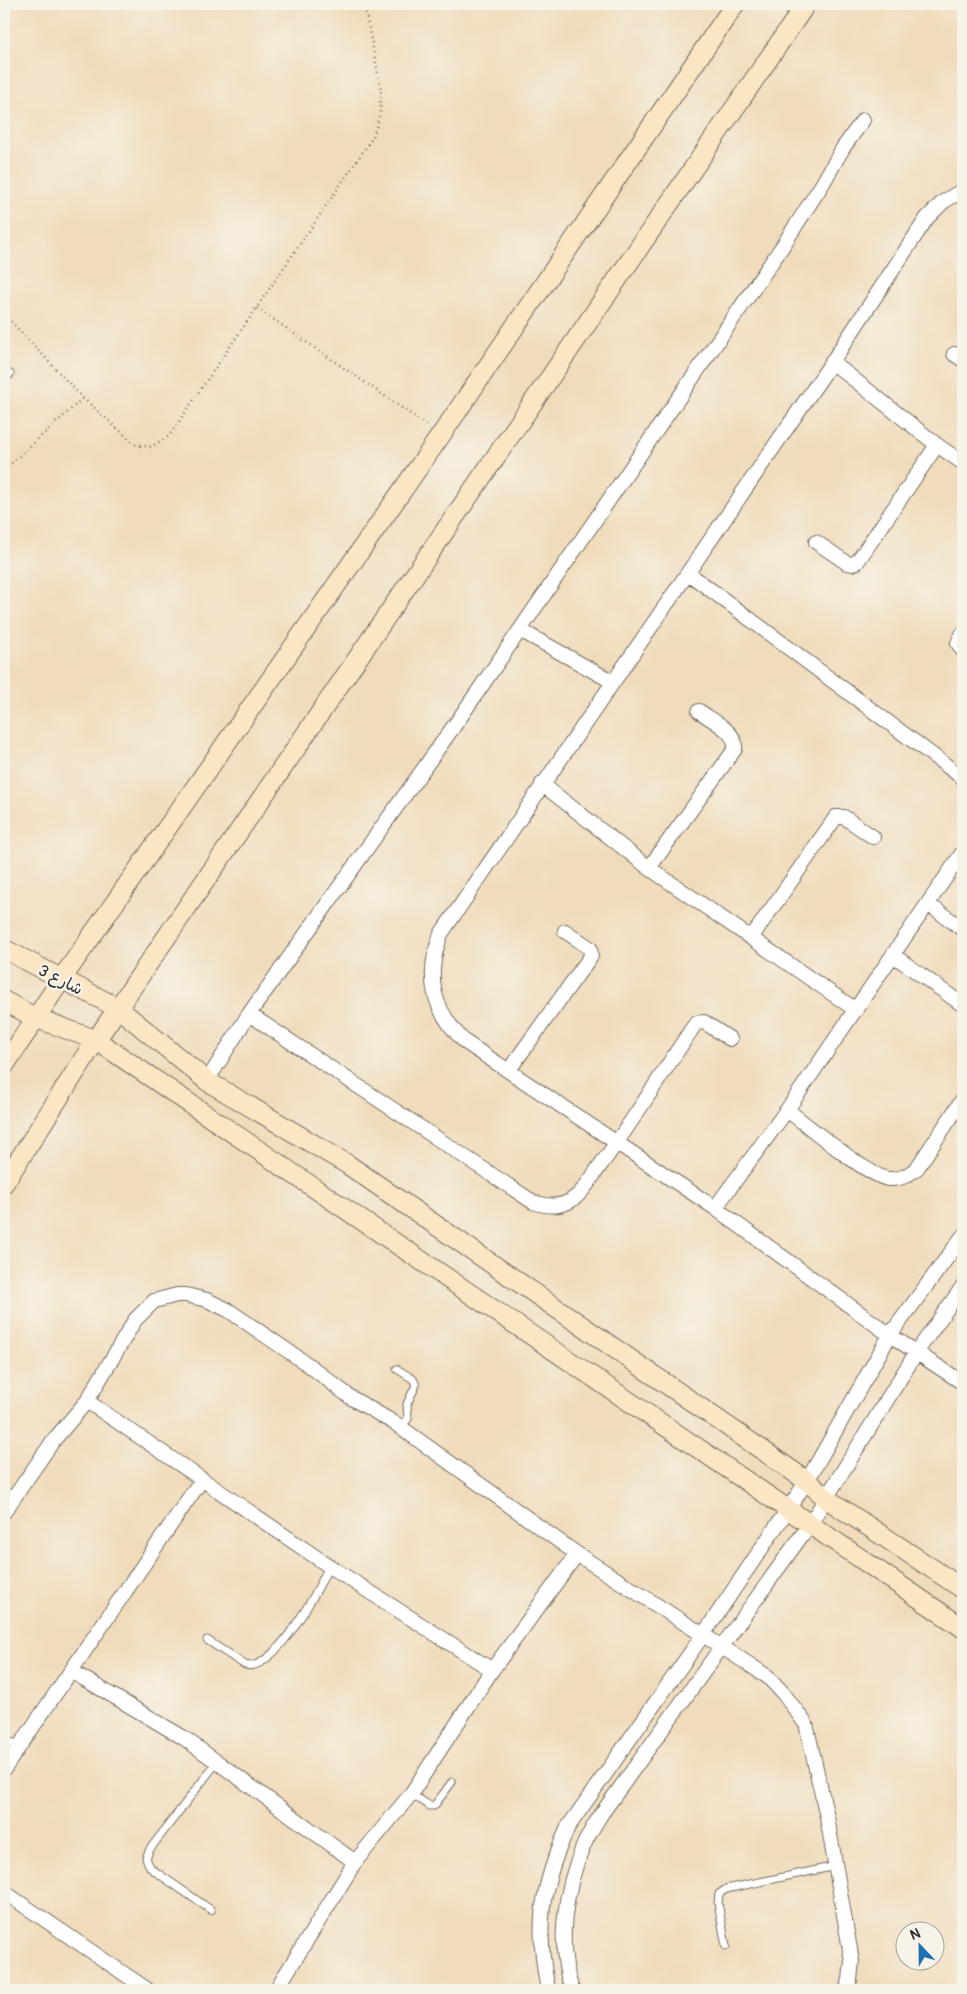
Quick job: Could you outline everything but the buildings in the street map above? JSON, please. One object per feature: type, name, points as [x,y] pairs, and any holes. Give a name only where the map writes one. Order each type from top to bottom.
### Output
[{"type":"street","points":[[4,1066],[61,980],[441,435],[735,4]]},
{"type":"street","points":[[4,1183],[96,1040],[806,4]]},
{"type":"street","points":[[207,1081],[250,1014],[459,719],[776,255],[824,183],[843,148],[863,120]]},
{"type":"street","points":[[963,190],[943,202],[927,218],[832,362],[441,934],[435,950],[432,967],[433,984],[443,1016],[465,1042],[715,1208],[890,1335],[963,1383]]},
{"type":"street","points":[[832,362],[937,445],[963,463]]},
{"type":"street","points":[[816,542],[847,563],[857,562],[937,445]]},
{"type":"street","points":[[688,573],[963,778]]},
{"type":"street","points":[[520,630],[613,682]]},
{"type":"street","points":[[963,633],[958,643],[963,651]]},
{"type":"street","points":[[649,868],[734,749],[735,741],[730,734],[699,711]]},
{"type":"street","points":[[542,784],[649,868],[856,1010]]},
{"type":"street","points":[[751,938],[836,817],[844,816],[873,837]]},
{"type":"street","points":[[715,1208],[787,1110],[963,852]]},
{"type":"street","points":[[928,904],[963,929]]},
{"type":"street","points":[[508,1070],[592,956],[590,948],[565,931]]},
{"type":"street","name":"شارع 3","points":[[4,949],[118,1008],[207,1081],[347,1164],[807,1481],[827,1499],[963,1589]]},
{"type":"street","points":[[893,955],[963,1005]]},
{"type":"street","points":[[4,1001],[36,1018],[96,1040],[963,1628]]},
{"type":"street","points":[[250,1014],[533,1202],[544,1206],[557,1206],[568,1202],[578,1195],[617,1143],[696,1023],[704,1022],[730,1039]]},
{"type":"street","points":[[787,1110],[867,1170],[887,1179],[898,1179],[908,1175],[916,1168],[963,1099]]},
{"type":"street","points":[[548,1990],[542,1962],[540,1927],[544,1893],[554,1859],[568,1827],[703,1635],[807,1481],[890,1335],[963,1236]]},
{"type":"street","points":[[572,1990],[564,1951],[565,1914],[571,1879],[584,1845],[602,1813],[827,1499],[916,1353],[963,1286]]},
{"type":"street","points":[[4,1512],[53,1441],[87,1401],[135,1320],[145,1309],[154,1301],[177,1295],[186,1295],[207,1300],[228,1310],[310,1366],[350,1397],[396,1424],[577,1554],[703,1635],[722,1645],[768,1677],[783,1693],[806,1724],[828,1817],[852,1961],[850,1980],[846,1990]]},
{"type":"street","points":[[87,1401],[329,1566],[492,1670]]},
{"type":"street","points":[[4,1769],[202,1479]]},
{"type":"street","points":[[276,1990],[355,1862],[411,1794],[492,1670],[577,1554]]},
{"type":"street","points":[[71,1671],[184,1738],[355,1862]]},
{"type":"street","points":[[4,1892],[148,1990]]},
{"type":"lane","points":[[4,380],[10,374]]},
{"type":"lane","points":[[396,1424],[404,1424],[408,1419],[407,1404],[416,1384],[413,1379],[397,1369]]},
{"type":"lane","points":[[207,1640],[245,1665],[252,1666],[258,1664],[284,1641],[318,1590],[329,1566]]},
{"type":"lane","points":[[4,1738],[20,1746]]},
{"type":"lane","points":[[211,1910],[153,1870],[147,1863],[146,1858],[150,1849],[217,1762]]},
{"type":"lane","points":[[411,1794],[430,1806],[434,1806],[452,1782]]},
{"type":"lane","points":[[726,1946],[718,1903],[722,1891],[836,1866]]},
{"type":"path","points":[[4,314],[83,398],[136,445],[151,447],[169,436],[373,137],[380,114],[381,88],[364,4]]},
{"type":"path","points":[[257,308],[441,435]]},
{"type":"path","points":[[4,470],[83,398]]}]
